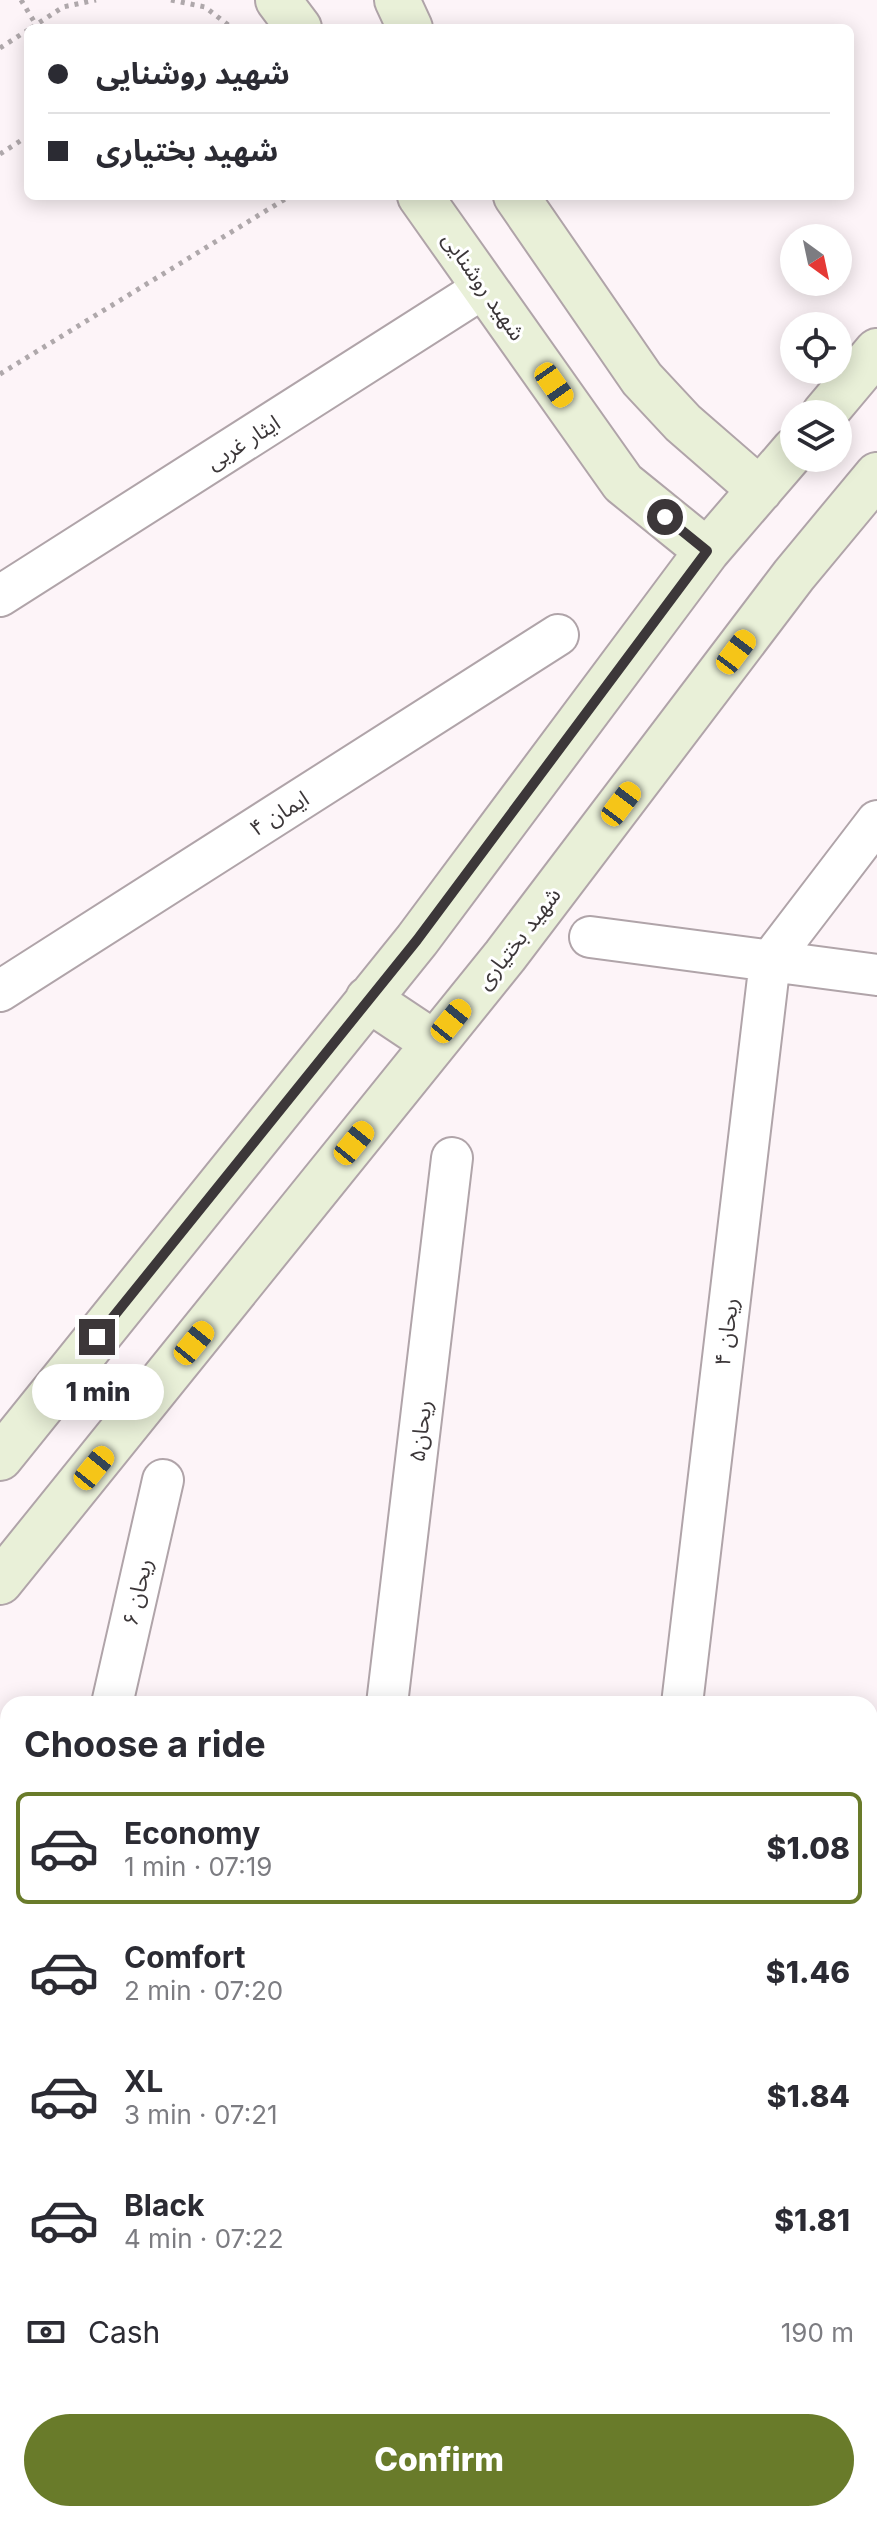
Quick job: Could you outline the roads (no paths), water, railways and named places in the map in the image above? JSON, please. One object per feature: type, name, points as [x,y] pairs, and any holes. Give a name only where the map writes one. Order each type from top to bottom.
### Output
[{"type":"main road","points":[[278,0],[296,24]]},
{"type":"main road","points":[[397,0],[408,24]]},
{"type":"main road","name":"شهید روشنایی","points":[[423,200],[623,483],[707,551]]},
{"type":"main road","points":[[519,200],[642,379],[683,423],[760,490]]},
{"type":"main road","points":[[836,400],[877,351]]},
{"type":"main road","points":[[0,1458],[417,940],[707,551],[780,466]]},
{"type":"main road","name":"شهید بختیاری","points":[[0,1582],[505,956],[794,575],[877,475]]},
{"type":"main road","points":[[368,999],[434,1043]]},
{"type":"street","name":"ایثار غربی","points":[[0,596],[485,287]]},
{"type":"street","name":"ایمان ۴","points":[[0,991],[558,635]]},
{"type":"street","points":[[770,961],[877,821]]},
{"type":"street","points":[[590,937],[877,975]]},
{"type":"street","name":"ریحان ۴","points":[[683,1696],[770,961]]},
{"type":"street","name":"ریحان۵","points":[[388,1696],[452,1158]]},
{"type":"street","name":"ریحان ۶","points":[[114,1696],[163,1480]]}]
